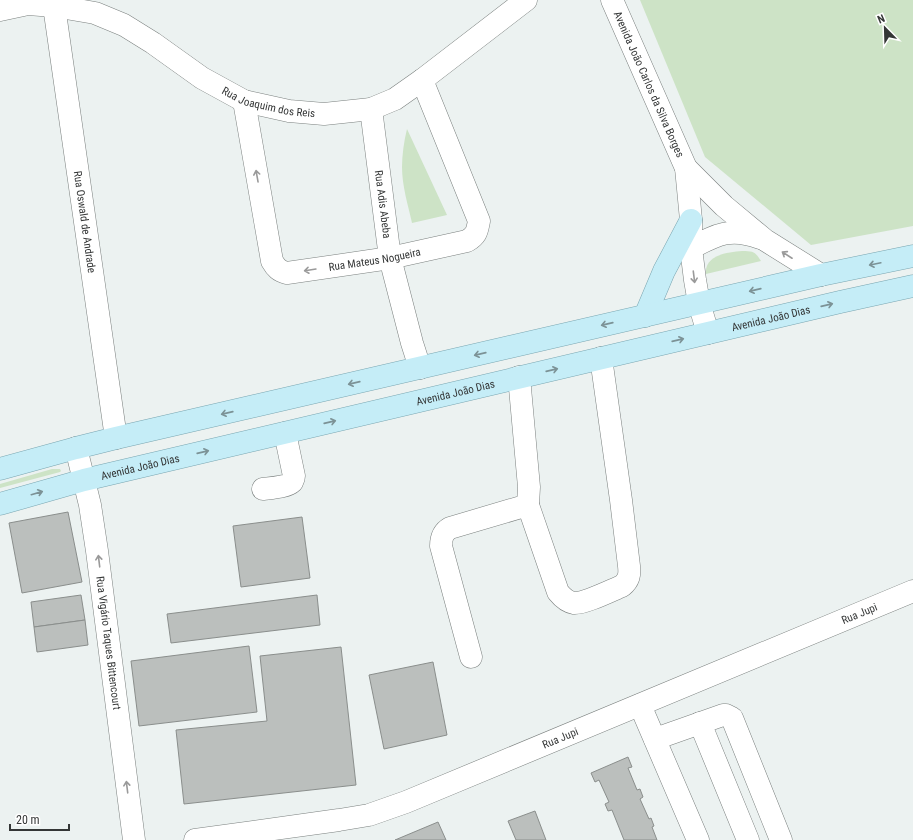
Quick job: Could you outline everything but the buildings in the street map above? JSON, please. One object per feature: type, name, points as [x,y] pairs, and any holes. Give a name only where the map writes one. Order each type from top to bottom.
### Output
[{"type":"main road","points":[[645,316],[664,271],[691,220]]},
{"type":"main road","points":[[0,469],[116,438],[820,275],[913,256]]},
{"type":"main road","name":"Avenida João Dias","points":[[0,504],[84,480],[285,432],[913,286]]},
{"type":"street","name":"Rua Joaquim dos Reis","points":[[0,10],[28,2],[95,13],[124,25],[153,43],[202,78],[244,101],[289,111],[324,114],[371,108],[395,99],[526,0]]},
{"type":"street","name":"Avenida João Carlos da Silva Borges","points":[[612,0],[686,168],[691,220],[691,248],[695,280],[699,303],[708,333]]},
{"type":"street","name":"Rua Oswald de Andrade","points":[[54,6],[116,438]]},
{"type":"street","name":"Rua Mateus Nogueira","points":[[244,101],[272,261],[276,268],[287,273],[390,258],[467,241],[474,237],[479,220],[422,80]]},
{"type":"street","name":"Rua Adis Abeba","points":[[371,108],[390,258],[420,368]]},
{"type":"street","name":"Avenida João Carlos da Silva Borges","points":[[686,168],[724,206],[765,240],[820,275]]},
{"type":"street","points":[[691,248],[720,234],[734,232],[749,234],[765,240]]},
{"type":"street","points":[[519,377],[529,487],[528,505],[558,592],[561,597],[574,603],[582,602],[622,586],[629,578],[630,573],[601,358]]},
{"type":"street","points":[[263,489],[287,485],[294,479],[285,432]]},
{"type":"street","name":"Rua Vigário Taques Bittencourt","points":[[76,448],[90,505],[97,551],[134,840]]},
{"type":"street","points":[[471,657],[441,546],[443,535],[450,528],[528,505]]},
{"type":"street","name":"Rua Jupi","points":[[195,840],[369,815],[406,802],[913,591]]},
{"type":"street","points":[[640,705],[698,840]]},
{"type":"street","points":[[655,739],[726,715],[734,720],[781,840]]},
{"type":"street","points":[[700,723],[748,840]]},
{"type":"green space","points":[[640,0],[913,0],[913,226],[811,245],[705,157]]},
{"type":"green space","points":[[407,129],[447,215],[412,223],[402,174],[404,143]]},
{"type":"green space","points":[[742,251],[754,253],[761,261],[706,274],[706,268],[713,259],[730,252]]},
{"type":"green space","points":[[52,469],[60,469],[61,471],[0,488],[0,484]]}]
